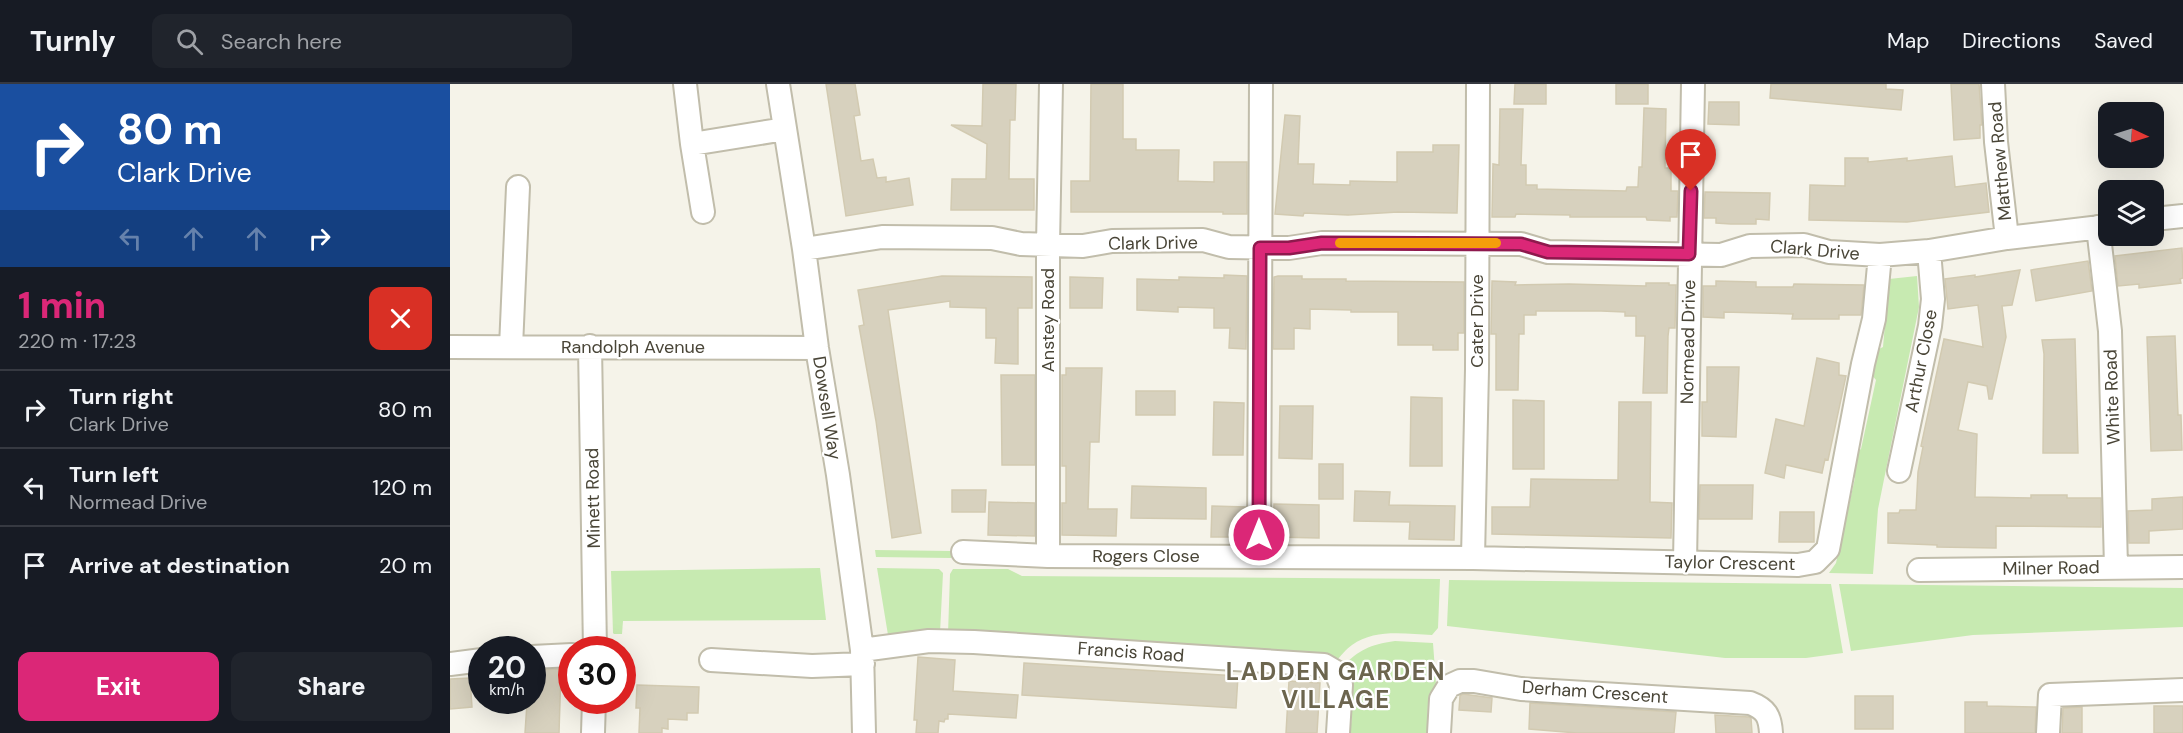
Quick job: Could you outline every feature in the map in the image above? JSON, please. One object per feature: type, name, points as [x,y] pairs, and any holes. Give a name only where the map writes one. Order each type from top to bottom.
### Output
[{"type":"street","points":[[685,84],[703,212]]},
{"type":"street","name":"Dowsell Way","points":[[778,84],[838,475],[863,657],[864,733]]},
{"type":"street","name":"Anstey Road","points":[[1048,556],[1048,245],[1051,84]]},
{"type":"street","points":[[1259,557],[1262,84]]},
{"type":"street","name":"Cater Drive","points":[[1473,558],[1477,369],[1478,84]]},
{"type":"street","name":"Normead Drive","points":[[1685,563],[1693,84]]},
{"type":"street","name":"Matthew Road","points":[[1993,84],[1996,142],[2007,238]]},
{"type":"street","points":[[692,144],[785,129]]},
{"type":"street","points":[[511,347],[518,187]]},
{"type":"street","points":[[2164,218],[2183,216]]},
{"type":"street","name":"Clark Drive","points":[[804,249],[882,237],[992,238],[1020,244],[1083,246],[1112,242],[1203,240],[1229,247],[1260,248],[1289,248],[1322,243],[1476,243],[1521,244],[1548,252],[1721,255],[1750,246],[1804,245],[1829,252],[1880,255],[2098,227]]},
{"type":"street","name":"White Road","points":[[2104,246],[2110,331],[2116,567]]},
{"type":"street","name":"Arthur Close","points":[[1899,471],[1930,326],[1933,299],[1929,250]]},
{"type":"street","name":"Taylor Crescent","points":[[1473,558],[1798,566],[1815,562],[1828,549],[1863,364],[1874,319],[1880,255]]},
{"type":"street","name":"Minett Road","points":[[590,346],[595,636]]},
{"type":"street","name":"Randolph Avenue","points":[[450,347],[817,348]]},
{"type":"street","name":"Rogers Close","points":[[963,552],[1048,556],[1473,558]]},
{"type":"street","name":"Milner Road","points":[[1919,570],[2183,567]]},
{"type":"street","name":"Francis Road","points":[[711,660],[812,666],[863,657],[928,641],[1324,665],[1336,672],[1341,685],[1338,733]]},
{"type":"street","points":[[450,664],[468,662]]},
{"type":"street","name":"Derham Crescent","points":[[1439,733],[1441,699],[1445,689],[1460,681],[1474,681],[1521,689],[1750,703],[1761,707],[1767,713],[1771,733]]},
{"type":"street","points":[[2048,733],[2050,695],[2183,690]]},
{"type":"street","points":[[593,733],[594,714]]},
{"type":"green space","points":[[1917,276],[1919,307],[1878,509],[1873,574],[1829,573],[1836,563],[1855,478],[1849,472],[1852,455],[1861,449],[1876,380],[1871,374],[1875,351],[1883,347],[1889,279]]},
{"type":"green space","points":[[875,550],[951,551],[951,558],[876,557]]},
{"type":"green space","points":[[820,568],[826,620],[623,621],[622,634],[613,633],[611,571]]},
{"type":"green space","points":[[877,568],[939,569],[943,573],[940,633],[909,632],[888,635]]},
{"type":"green space","points":[[953,569],[1008,569],[1022,576],[1440,579],[1438,628],[1432,635],[1391,633],[1371,636],[1352,645],[1335,662],[948,634],[950,574]]},
{"type":"green space","points":[[1449,580],[1831,584],[1843,653],[1806,658],[1725,658],[1447,626]]},
{"type":"green space","points":[[1839,584],[2183,588],[2183,627],[1973,635],[1851,651]]},
{"type":"green space","points":[[1395,641],[1433,643],[1436,684],[1428,703],[1427,733],[1350,733],[1352,716],[1348,713],[1341,668],[1365,649]]},
{"type":"building","points":[[826,84],[855,84],[860,115],[854,116],[861,161],[873,159],[877,178],[886,177],[886,182],[909,178],[913,205],[846,216]]},
{"type":"building","points":[[983,84],[1016,84],[1015,120],[1010,120],[1009,179],[1034,179],[1034,210],[951,210],[952,179],[986,179],[987,144],[951,125],[982,126]]},
{"type":"building","points":[[1091,84],[1123,84],[1123,139],[1136,139],[1136,150],[1179,150],[1178,181],[1214,182],[1214,162],[1247,162],[1247,214],[1071,212],[1071,181],[1090,181]]},
{"type":"building","points":[[1515,84],[1546,84],[1546,104],[1514,104]]},
{"type":"building","points":[[1616,84],[1648,84],[1648,104],[1616,104]]},
{"type":"building","points":[[1771,84],[1886,84],[1886,89],[1903,90],[1901,110],[1770,98]]},
{"type":"building","points":[[1951,84],[1979,84],[1982,125],[1980,125],[1980,138],[1954,140]]},
{"type":"building","points":[[1709,102],[1739,102],[1739,125],[1708,124]]},
{"type":"building","points":[[1644,108],[1666,109],[1665,168],[1671,168],[1671,191],[1678,191],[1677,217],[1670,217],[1670,221],[1647,220],[1646,217],[1570,217],[1570,215],[1516,214],[1515,217],[1492,217],[1493,164],[1499,165],[1500,109],[1523,109],[1521,165],[1526,165],[1526,185],[1537,185],[1537,189],[1626,191],[1627,187],[1638,187],[1639,167],[1642,167]]},
{"type":"building","points":[[1285,115],[1300,116],[1298,164],[1314,164],[1313,184],[1350,185],[1350,181],[1397,182],[1397,152],[1433,152],[1433,145],[1459,145],[1457,213],[1398,212],[1348,215],[1304,213],[1303,216],[1275,214]]},
{"type":"building","points":[[1952,156],[1955,187],[1986,183],[1989,212],[1907,222],[1809,220],[1810,185],[1845,186],[1845,158],[1868,158],[1868,162]]},
{"type":"building","points":[[1705,192],[1770,193],[1769,220],[1756,219],[1756,224],[1731,224],[1716,223],[1716,218],[1704,218]]},
{"type":"building","points":[[2182,248],[2183,278],[2180,279],[2181,283],[2139,288],[2139,284],[2118,286],[2115,256]]},
{"type":"building","points":[[2088,261],[2092,291],[2036,301],[2031,270]]},
{"type":"building","points":[[2020,270],[2012,305],[2002,306],[2006,337],[1992,399],[1989,399],[1987,386],[1968,382],[1958,430],[1977,434],[1975,497],[2031,498],[2031,495],[2067,495],[2067,498],[2101,498],[2101,527],[1996,526],[1996,548],[1888,543],[1888,513],[1916,510],[1918,472],[1923,447],[1921,446],[1944,339],[1983,347],[1978,305],[1948,309],[1945,279]]},
{"type":"building","points":[[1224,275],[1247,276],[1246,349],[1229,348],[1230,328],[1214,328],[1214,308],[1178,307],[1178,312],[1137,310],[1137,279],[1224,278]]},
{"type":"building","points":[[942,276],[1032,277],[1032,308],[1018,308],[1018,364],[995,363],[996,338],[986,338],[986,308],[950,307],[950,301],[888,310],[921,533],[892,538],[876,421],[859,326],[864,325],[858,290]]},
{"type":"building","points":[[1302,276],[1302,279],[1346,279],[1346,281],[1464,282],[1464,333],[1458,333],[1458,350],[1433,350],[1433,345],[1398,345],[1398,312],[1310,309],[1310,329],[1294,328],[1294,349],[1273,349],[1274,277]]},
{"type":"building","points":[[1070,277],[1103,278],[1102,308],[1070,308]]},
{"type":"building","points":[[1492,281],[1516,282],[1515,285],[1646,286],[1646,283],[1669,283],[1669,285],[1676,285],[1675,328],[1669,328],[1668,336],[1667,393],[1643,393],[1645,336],[1636,336],[1636,316],[1625,316],[1625,312],[1601,311],[1536,311],[1536,315],[1524,315],[1524,334],[1519,334],[1518,390],[1496,390],[1496,334],[1491,334]]},
{"type":"building","points":[[1716,281],[1756,282],[1756,287],[1793,287],[1794,284],[1864,285],[1861,315],[1839,315],[1839,319],[1792,319],[1793,314],[1724,312],[1724,318],[1703,317],[1703,286],[1716,286]]},
{"type":"building","points":[[2175,336],[2178,415],[2181,415],[2182,450],[2151,451],[2147,337]]},
{"type":"building","points":[[2075,339],[2078,453],[2043,453],[2044,354],[2042,340]]},
{"type":"building","points":[[1817,358],[1839,363],[1839,375],[1846,376],[1828,460],[1825,459],[1822,473],[1786,465],[1784,478],[1765,473],[1776,419],[1804,426]]},
{"type":"building","points":[[1707,367],[1739,367],[1736,437],[1702,436],[1702,402],[1707,402]]},
{"type":"building","points":[[1066,368],[1102,368],[1099,442],[1090,442],[1088,509],[1117,509],[1116,536],[1062,535],[1062,503],[1066,503],[1066,466],[1062,466],[1062,375],[1066,375]]},
{"type":"building","points":[[1001,375],[1035,375],[1035,465],[1002,465]]},
{"type":"building","points":[[1136,391],[1175,391],[1175,415],[1136,415]]},
{"type":"building","points":[[1411,397],[1442,398],[1442,466],[1410,466]]},
{"type":"building","points":[[1513,400],[1544,401],[1544,469],[1513,469]]},
{"type":"building","points":[[1214,402],[1244,403],[1243,455],[1213,455]]},
{"type":"building","points":[[1619,402],[1651,402],[1650,502],[1672,503],[1671,538],[1492,534],[1492,507],[1530,507],[1531,479],[1618,480]]},
{"type":"building","points":[[1280,406],[1313,406],[1312,459],[1279,458]]},
{"type":"building","points":[[1319,464],[1343,464],[1343,499],[1319,499]]},
{"type":"building","points":[[1700,485],[1753,485],[1752,519],[1699,519]]},
{"type":"building","points":[[1132,486],[1206,488],[1206,519],[1131,518]]},
{"type":"building","points":[[952,490],[986,490],[985,512],[952,512]]},
{"type":"building","points":[[1355,491],[1390,492],[1389,505],[1455,506],[1454,540],[1409,539],[1410,522],[1354,521]]},
{"type":"building","points":[[2183,497],[2183,529],[2149,531],[2149,543],[2129,543],[2128,511],[2152,510],[2152,499]]},
{"type":"building","points":[[989,502],[1035,503],[1035,536],[988,535]]},
{"type":"building","points":[[1274,504],[1319,505],[1319,538],[1273,537]]},
{"type":"building","points":[[1212,506],[1246,507],[1245,537],[1211,537]]},
{"type":"building","points":[[1780,512],[1814,512],[1814,542],[1779,542]]},
{"type":"building","points":[[918,657],[955,660],[953,691],[1018,695],[1016,718],[948,714],[948,719],[944,722],[939,721],[938,733],[916,733],[917,720],[914,720]]},
{"type":"building","points":[[1024,663],[1238,676],[1236,708],[1022,695]]},
{"type":"building","points":[[558,669],[559,733],[525,733],[526,714],[546,714],[546,670]]},
{"type":"building","points":[[468,678],[468,707],[450,709],[450,679]]},
{"type":"building","points":[[1289,681],[1320,683],[1317,733],[1286,733]]},
{"type":"building","points":[[637,685],[699,687],[698,713],[687,713],[687,720],[668,719],[668,729],[662,728],[662,733],[639,733],[640,708],[636,708]]},
{"type":"building","points":[[1463,694],[1492,698],[1491,712],[1459,710],[1460,696]]},
{"type":"building","points":[[1855,696],[1893,696],[1893,729],[1855,729]]},
{"type":"building","points":[[1965,702],[1987,702],[1987,706],[2036,707],[2035,733],[1965,733]]},
{"type":"building","points":[[1530,703],[1676,712],[1674,733],[1577,733],[1529,729]]},
{"type":"building","points":[[2154,706],[2183,706],[2183,733],[2154,733]]},
{"type":"building","points":[[2082,707],[2082,733],[2062,733],[2063,708]]},
{"type":"building","points":[[1715,715],[1749,717],[1752,733],[1716,733]]},
{"type":"slow traffic","points":[[1340,243],[1496,243]]},
{"type":"district","name":"LADDEN GARDEN VILLAGE","points":[[1336,686]]},
{"type":"route","points":[[1259,535],[1260,248],[1289,248],[1322,243],[1521,244],[1548,252],[1689,254],[1691,191]]}]
